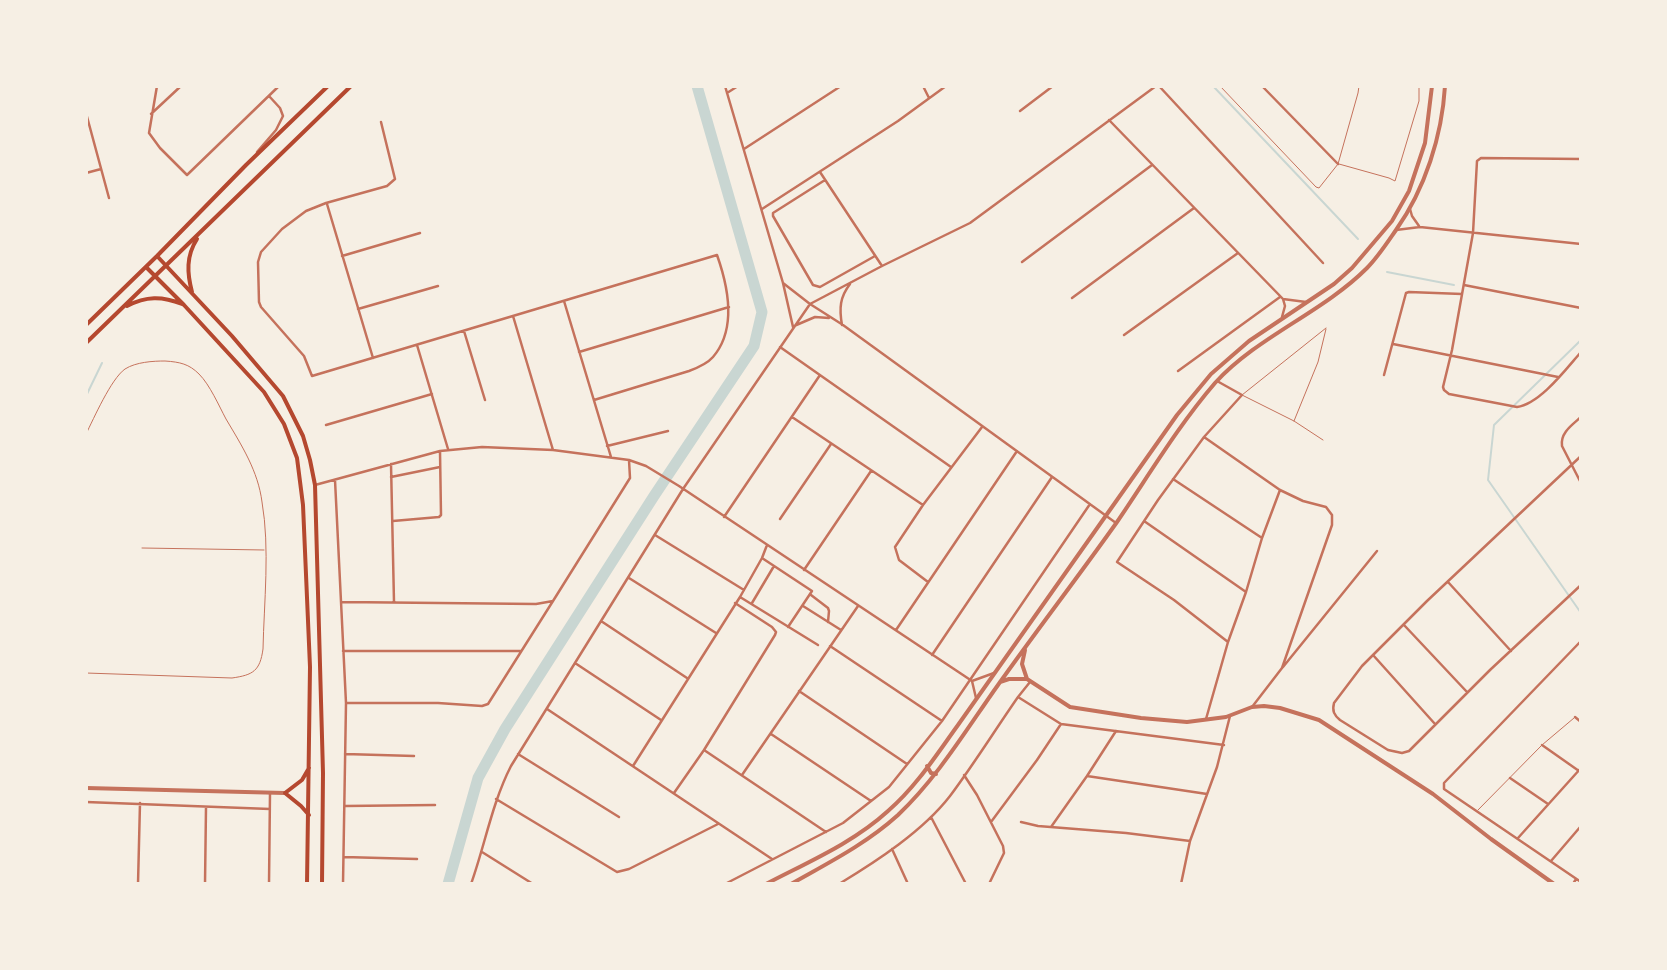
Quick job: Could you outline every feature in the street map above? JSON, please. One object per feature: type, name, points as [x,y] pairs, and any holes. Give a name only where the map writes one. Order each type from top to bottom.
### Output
[{"type":"main road","points":[[86,325],[328,86]]},
{"type":"main road","points":[[86,343],[351,86]]},
{"type":"main road","points":[[192,294],[188,269],[189,259],[194,243],[201,232]]},
{"type":"main road","points":[[157,256],[232,336],[283,396],[303,436],[310,460],[315,485],[324,773],[322,884]]},
{"type":"main road","points":[[146,267],[184,305],[264,392],[284,424],[297,458],[302,495],[310,667],[307,884]]},
{"type":"main road","points":[[124,307],[156,297],[184,305]]},
{"type":"main road","points":[[309,767],[302,780],[285,794],[302,806],[309,815]]},
{"type":"street","points":[[157,86],[149,133],[160,148],[187,175],[279,86]]},
{"type":"street","points":[[152,114],[181,86]]},
{"type":"street","points":[[725,86],[783,283],[793,327]]},
{"type":"street","points":[[727,93],[738,86]]},
{"type":"street","points":[[744,149],[841,86]]},
{"type":"street","points":[[923,86],[929,99]]},
{"type":"street","points":[[762,209],[898,121],[946,86]]},
{"type":"street","points":[[1020,111],[1053,86]]},
{"type":"street","points":[[471,884],[482,852],[496,799],[504,778],[518,754],[683,489],[810,304],[970,223],[1157,86],[1323,263]]},
{"type":"street","points":[[1262,86],[1338,164]]},
{"type":"street","points":[[766,884],[856,836],[888,812],[928,766],[1195,392],[1211,374],[1249,341],[1334,284],[1352,268],[1392,221],[1403,203],[1425,143],[1432,86]]},
{"type":"street","points":[[791,884],[849,852],[874,834],[915,798],[936,774],[999,682],[1026,648],[1116,523],[1191,413],[1217,381],[1247,354],[1309,313],[1369,267],[1410,209],[1427,170],[1444,111],[1445,86]]},
{"type":"street","points":[[246,165],[276,130],[283,116],[280,108],[269,96]]},
{"type":"street","points":[[86,113],[109,198]]},
{"type":"street","points":[[1109,120],[1280,296],[1285,306],[1282,319]]},
{"type":"street","points":[[381,122],[395,179],[387,186],[326,203],[306,211],[282,229],[261,252],[258,262],[259,302],[261,307],[304,356],[312,376],[717,255],[725,282],[729,307],[725,336],[713,358],[689,371],[594,400]]},
{"type":"street","points":[[1581,159],[1479,160],[1473,232],[1451,356],[1443,386],[1448,394],[1517,407],[1532,403],[1581,352]]},
{"type":"street","points":[[1022,262],[1152,165]]},
{"type":"street","points":[[86,173],[101,169]]},
{"type":"street","points":[[820,172],[882,266]]},
{"type":"street","points":[[825,180],[773,213],[772,216],[812,285],[820,288],[875,256]]},
{"type":"street","points":[[326,203],[372,358]]},
{"type":"street","points":[[1072,298],[1194,208]]},
{"type":"street","points":[[1410,209],[1412,216],[1420,227]]},
{"type":"street","points":[[1396,230],[1420,227],[1581,244]]},
{"type":"street","points":[[342,256],[420,233]]},
{"type":"street","points":[[1124,335],[1238,253]]},
{"type":"street","points":[[842,325],[840,315],[841,298],[851,282]]},
{"type":"street","points":[[783,283],[1116,523]]},
{"type":"street","points":[[1464,284],[1581,308]]},
{"type":"street","points":[[358,310],[438,286]]},
{"type":"street","points":[[1384,375],[1406,293],[1462,294]]},
{"type":"street","points":[[1178,371],[1280,296]]},
{"type":"street","points":[[1283,300],[1307,302]]},
{"type":"street","points":[[564,301],[611,457]]},
{"type":"street","points":[[580,352],[729,307]]},
{"type":"street","points":[[513,316],[553,450]]},
{"type":"street","points":[[793,327],[815,317],[831,318]]},
{"type":"street","points":[[464,331],[485,400]]},
{"type":"street","points":[[1392,344],[1557,377]]},
{"type":"street","points":[[417,345],[448,449]]},
{"type":"street","points":[[780,347],[951,467]]},
{"type":"street","points":[[724,517],[820,375]]},
{"type":"street","points":[[1217,381],[1242,395],[1204,437],[1117,562],[1174,600],[1228,642]]},
{"type":"street","points":[[326,425],[432,394]]},
{"type":"street","points":[[1581,417],[1564,433],[1561,440],[1562,446],[1581,483]]},
{"type":"street","points":[[792,418],[923,505]]},
{"type":"street","points":[[928,582],[899,560],[896,547],[923,505],[982,426]]},
{"type":"street","points":[[608,446],[668,431]]},
{"type":"street","points":[[1204,437],[1280,490],[1303,501],[1326,507],[1332,515],[1332,525],[1282,668]]},
{"type":"street","points":[[780,520],[831,444]]},
{"type":"street","points":[[315,485],[448,449],[482,447],[553,450],[629,460],[646,466],[683,489],[970,681],[976,700]]},
{"type":"street","points":[[393,521],[439,517],[441,515],[440,451]]},
{"type":"street","points":[[896,631],[1017,451]]},
{"type":"street","points":[[1581,456],[1510,522],[1362,666],[1334,703],[1332,709],[1336,717],[1388,750],[1402,753],[1409,751],[1467,692],[1581,584]]},
{"type":"street","points":[[346,703],[438,703],[482,706],[490,702],[630,478],[629,460]]},
{"type":"street","points":[[391,464],[394,602]]},
{"type":"street","points":[[391,477],[440,467]]},
{"type":"street","points":[[804,570],[871,471]]},
{"type":"street","points":[[932,655],[1052,477]]},
{"type":"street","points":[[1173,479],[1262,538]]},
{"type":"street","points":[[335,480],[346,703],[343,884]]},
{"type":"street","points":[[1206,721],[1228,642],[1280,490]]},
{"type":"street","points":[[725,884],[826,832],[857,813],[889,787],[942,721],[1090,504]]},
{"type":"street","points":[[1144,521],[1246,592]]},
{"type":"street","points":[[655,534],[744,590]]},
{"type":"street","points":[[632,766],[740,597],[762,558],[767,545]]},
{"type":"street","points":[[1252,707],[1377,551]]},
{"type":"street","points":[[762,558],[811,590],[811,595],[828,608],[828,622]]},
{"type":"street","points":[[751,604],[774,566]]},
{"type":"street","points":[[628,578],[716,633]]},
{"type":"street","points":[[1448,582],[1511,651]]},
{"type":"street","points":[[788,627],[811,595]]},
{"type":"street","points":[[740,597],[818,645]]},
{"type":"street","points":[[342,602],[536,604],[553,601]]},
{"type":"street","points":[[674,793],[704,750],[776,632],[772,627],[736,603]]},
{"type":"street","points":[[803,606],[841,630]]},
{"type":"street","points":[[742,775],[858,606]]},
{"type":"street","points":[[601,621],[687,678]]},
{"type":"street","points":[[1404,625],[1467,692]]},
{"type":"street","points":[[1581,641],[1444,783],[1444,789],[1581,882]]},
{"type":"street","points":[[830,646],[942,721]]},
{"type":"street","points":[[1026,648],[1022,664],[1029,681]]},
{"type":"street","points":[[343,651],[521,651]]},
{"type":"street","points":[[1373,655],[1435,724]]},
{"type":"street","points":[[575,663],[661,720]]},
{"type":"street","points":[[970,681],[995,673]]},
{"type":"street","points":[[999,682],[1009,679],[1029,681],[1070,707],[1141,718],[1187,722],[1206,721],[1230,716],[1252,707],[1264,706],[1304,714],[1331,727],[1433,794],[1554,884]]},
{"type":"street","points":[[839,884],[892,849],[931,817],[950,796],[1029,681]]},
{"type":"street","points":[[800,691],[908,764]]},
{"type":"street","points":[[1018,697],[1061,724],[1224,745]]},
{"type":"street","points":[[547,709],[772,859]]},
{"type":"street","points":[[1180,884],[1190,841],[1224,745],[1230,716]]},
{"type":"street","points":[[1575,717],[1581,722]]},
{"type":"street","points":[[991,822],[1061,724]]},
{"type":"street","points":[[1051,827],[1116,732]]},
{"type":"street","points":[[770,733],[871,801]]},
{"type":"street","points":[[1518,838],[1580,770],[1542,745]]},
{"type":"street","points":[[704,750],[826,832]]},
{"type":"street","points":[[345,754],[414,756]]},
{"type":"street","points":[[518,754],[619,817]]},
{"type":"street","points":[[928,766],[931,773],[936,774]]},
{"type":"street","points":[[964,775],[977,794],[1003,846],[1004,853],[988,884]]},
{"type":"street","points":[[1087,776],[1207,794]]},
{"type":"street","points":[[1510,778],[1548,804]]},
{"type":"street","points":[[86,788],[285,794]]},
{"type":"street","points":[[269,884],[270,793]]},
{"type":"street","points":[[496,799],[617,872],[630,869],[719,823]]},
{"type":"street","points":[[86,802],[270,808]]},
{"type":"street","points":[[138,884],[140,803]]},
{"type":"street","points":[[345,806],[435,805]]},
{"type":"street","points":[[205,884],[206,807]]},
{"type":"street","points":[[931,817],[966,884]]},
{"type":"street","points":[[1022,822],[1051,827],[1126,833],[1190,841]]},
{"type":"street","points":[[1551,861],[1581,826]]},
{"type":"street","points":[[892,849],[908,884]]},
{"type":"street","points":[[482,852],[533,884]]},
{"type":"street","points":[[344,858],[417,859]]},
{"type":"street","points":[[847,879],[849,884]]},
{"type":"street","points":[[1573,884],[1576,879]]},
{"type":"lane","points":[[1220,86],[1316,187],[1321,187],[1338,164],[1359,86]]},
{"type":"lane","points":[[1338,164],[1395,181],[1419,101],[1419,86]]},
{"type":"lane","points":[[1294,421],[1318,362],[1326,328],[1242,395],[1294,421],[1323,440]]},
{"type":"lane","points":[[86,434],[109,390],[120,374],[126,369],[134,365],[158,361],[181,362],[188,365],[201,376],[247,454],[254,471],[262,502],[265,550],[263,650],[259,666],[250,674],[232,678],[86,673]]},
{"type":"lane","points":[[142,548],[265,550]]},
{"type":"lane","points":[[1478,811],[1542,745],[1575,717]]},
{"type":"waterway","points":[[448,884],[478,778],[505,729],[654,496],[754,346],[762,312],[697,86]]},
{"type":"waterway","points":[[1213,86],[1358,239]]},
{"type":"waterway","points":[[1387,272],[1454,285]]},
{"type":"waterway","points":[[1581,340],[1494,425],[1488,480],[1581,613]]},
{"type":"waterway","points":[[86,396],[102,363]]}]
